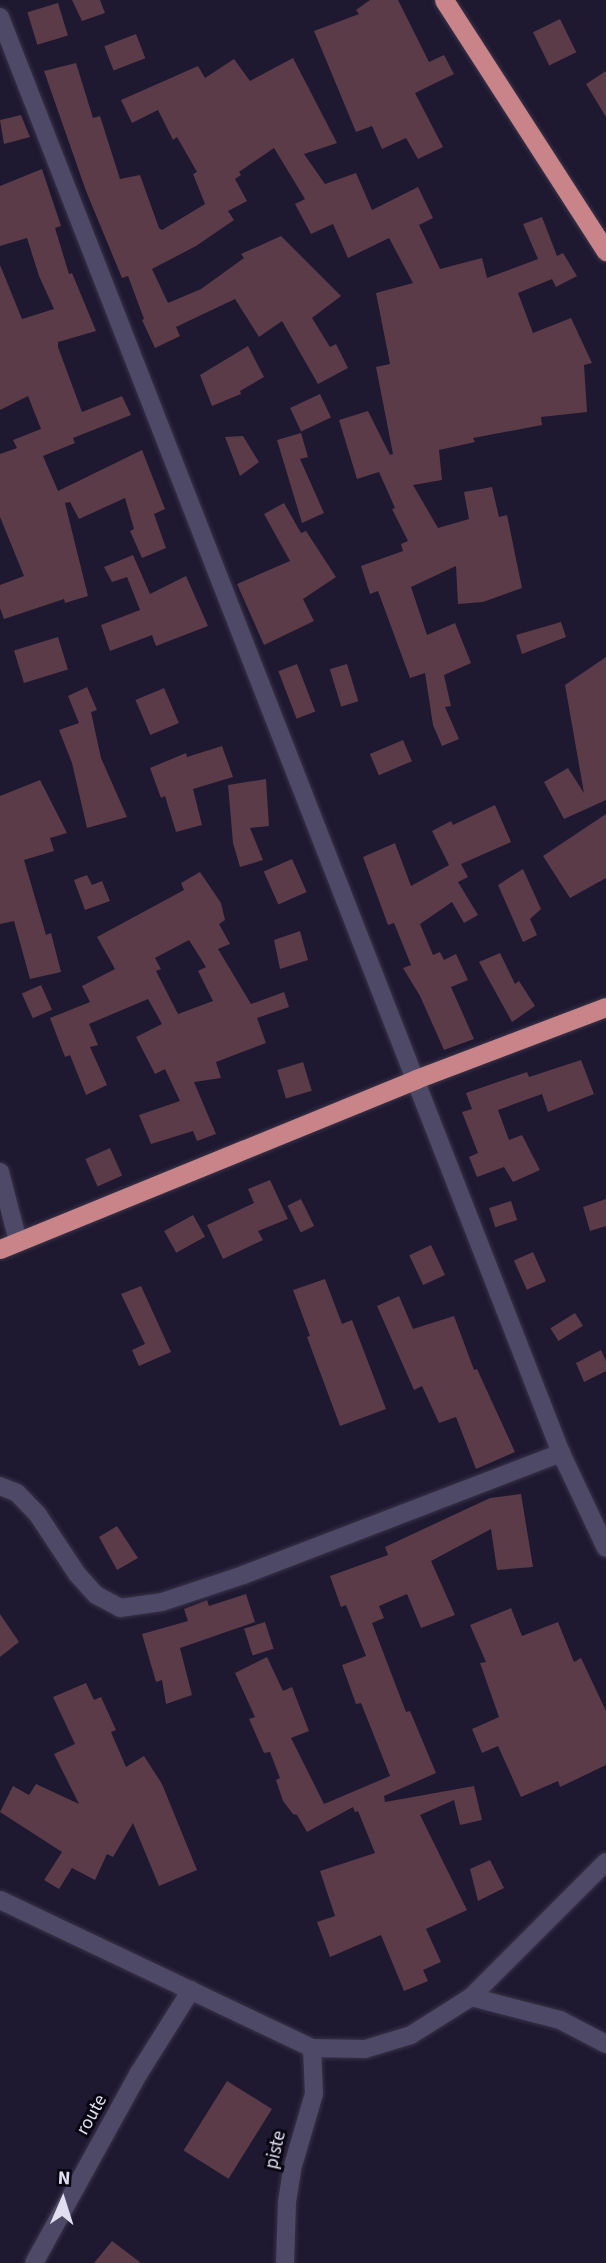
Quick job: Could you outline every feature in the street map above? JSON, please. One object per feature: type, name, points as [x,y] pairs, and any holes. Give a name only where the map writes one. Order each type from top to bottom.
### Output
[{"type":"highway","points":[[444,0],[606,251]]},
{"type":"highway","points":[[9,1245],[416,1079],[606,1007]]},
{"type":"street","points":[[0,17],[561,1453],[606,1548]]},
{"type":"street","points":[[0,1172],[9,1245]]},
{"type":"street","points":[[0,1486],[17,1493],[38,1515],[77,1574],[96,1595],[107,1604],[120,1608],[162,1602],[243,1575],[561,1453]]},
{"type":"street","points":[[0,1900],[312,2049],[344,2051],[386,2045],[411,2035],[471,1997],[606,1862]]},
{"type":"street","name":"route","points":[[34,2263],[139,2073],[191,1990]]},
{"type":"street","points":[[471,1997],[560,2020],[606,2044]]},
{"type":"street","name":"piste","points":[[285,2263],[287,2202],[298,2143],[313,2094],[312,2049]]},
{"type":"building","points":[[72,0],[100,0],[105,13],[82,21]]},
{"type":"building","points":[[370,0],[398,0],[429,62],[444,55],[454,74],[415,93],[443,147],[418,159],[406,138],[382,149],[372,126],[356,132],[314,31],[359,14],[356,10]]},
{"type":"building","points":[[58,3],[68,36],[37,45],[27,12]]},
{"type":"building","points":[[560,19],[576,52],[549,65],[533,32]]},
{"type":"building","points":[[136,34],[145,58],[114,70],[104,46]]},
{"type":"building","points":[[293,58],[337,143],[304,154],[325,184],[356,173],[372,210],[418,187],[433,218],[419,225],[440,269],[482,258],[487,278],[538,259],[523,224],[542,217],[557,256],[563,253],[577,276],[556,287],[552,279],[518,293],[533,333],[571,318],[592,363],[584,365],[587,412],[541,417],[542,425],[473,438],[475,442],[439,450],[442,480],[413,485],[438,528],[469,519],[464,492],[492,487],[499,517],[507,515],[522,588],[483,602],[458,604],[456,566],[411,587],[427,635],[455,623],[471,663],[444,675],[451,706],[445,707],[459,739],[442,746],[433,725],[425,673],[410,678],[378,591],[370,594],[361,566],[403,551],[401,544],[408,541],[392,509],[395,508],[379,472],[357,479],[339,420],[368,411],[390,455],[393,454],[376,367],[390,364],[376,293],[413,283],[389,238],[348,258],[333,224],[311,234],[295,204],[305,199],[274,148],[239,172],[241,175],[235,179],[247,201],[228,211],[234,220],[196,246],[152,269],[168,303],[201,289],[244,258],[241,254],[281,236],[341,296],[312,318],[330,347],[336,344],[348,368],[318,384],[282,321],[259,337],[235,299],[176,327],[180,336],[155,348],[142,320],[144,319],[128,276],[122,278],[86,191],[44,71],[76,63],[93,118],[100,116],[120,179],[140,175],[162,230],[205,204],[193,174],[197,172],[177,137],[173,140],[158,110],[132,123],[121,100],[198,66],[205,78],[234,59],[250,81]]},
{"type":"building","points":[[606,71],[606,117],[586,84]]},
{"type":"building","points":[[21,115],[30,137],[4,144],[0,120]]},
{"type":"building","points":[[42,169],[61,226],[55,228],[69,274],[72,273],[96,331],[58,342],[58,347],[82,412],[122,396],[131,415],[73,438],[75,443],[43,456],[58,491],[142,450],[165,509],[154,514],[166,548],[142,558],[130,531],[134,529],[125,498],[79,519],[70,502],[65,503],[88,596],[65,603],[64,599],[4,619],[0,608],[0,585],[24,576],[0,517],[0,454],[17,448],[13,440],[41,429],[28,396],[0,410],[0,265],[22,319],[54,309],[39,276],[27,238],[0,246],[0,186]]},
{"type":"building","points":[[248,346],[264,377],[240,391],[241,394],[212,406],[200,375]]},
{"type":"building","points":[[320,394],[331,418],[301,432],[290,408]]},
{"type":"building","points":[[301,433],[308,457],[300,459],[324,513],[302,523],[277,440]]},
{"type":"building","points":[[243,436],[259,462],[240,476],[225,437]]},
{"type":"building","points":[[284,503],[301,533],[306,531],[336,577],[303,599],[314,621],[264,645],[237,584],[290,561],[264,514]]},
{"type":"building","points":[[133,555],[150,594],[186,576],[208,626],[156,646],[152,635],[110,651],[101,625],[140,610],[127,577],[112,582],[104,567]]},
{"type":"building","points":[[561,622],[566,637],[522,654],[516,635]]},
{"type":"building","points":[[58,637],[68,670],[24,683],[14,650]]},
{"type":"building","points":[[606,657],[606,800],[564,819],[544,782],[568,768],[584,793],[565,685]]},
{"type":"building","points":[[297,664],[315,712],[297,719],[278,671]]},
{"type":"building","points":[[347,664],[358,701],[341,707],[330,669]]},
{"type":"building","points":[[87,687],[97,710],[91,712],[101,758],[127,817],[87,828],[72,763],[59,730],[79,723],[68,696]]},
{"type":"building","points":[[164,688],[179,723],[150,735],[135,700]]},
{"type":"building","points":[[403,740],[412,761],[379,775],[370,754]]},
{"type":"building","points":[[222,746],[233,777],[193,789],[202,825],[176,832],[165,796],[161,798],[150,768],[186,753],[187,757]]},
{"type":"building","points":[[266,779],[269,826],[250,828],[263,860],[240,867],[233,843],[228,785]]},
{"type":"building","points":[[40,780],[67,833],[50,838],[54,851],[24,860],[46,935],[51,933],[61,972],[30,979],[14,921],[0,924],[0,796]]},
{"type":"building","points":[[495,805],[511,842],[461,864],[468,877],[458,882],[478,915],[464,923],[452,902],[420,924],[433,955],[440,952],[444,960],[456,954],[468,980],[451,987],[474,1039],[444,1050],[420,996],[403,968],[411,965],[394,923],[388,925],[363,857],[395,843],[411,886],[449,865],[432,831],[451,821],[453,825]]},
{"type":"building","points":[[606,814],[606,878],[570,898],[543,856]]},
{"type":"building","points":[[292,859],[307,892],[278,904],[264,872]]},
{"type":"building","points":[[523,869],[541,909],[530,919],[537,935],[523,942],[498,885]]},
{"type":"building","points":[[200,872],[221,903],[225,920],[219,924],[230,944],[218,949],[251,1004],[284,992],[289,1007],[257,1018],[266,1043],[216,1062],[221,1078],[194,1082],[216,1134],[197,1141],[193,1131],[151,1144],[139,1115],[180,1101],[165,1069],[155,1074],[136,1037],[162,1024],[148,999],[89,1024],[98,1045],[90,1047],[107,1085],[86,1095],[70,1055],[65,1057],[50,1018],[90,1002],[82,986],[115,969],[97,937],[184,890],[181,883]],"holes":[[[189,940],[206,967],[198,971],[213,1001],[178,1014],[156,971],[161,969],[155,958]]]},
{"type":"building","points":[[87,875],[92,885],[102,881],[110,901],[85,910],[74,880]]},
{"type":"building","points":[[300,931],[308,960],[280,969],[274,940]]},
{"type":"building","points":[[500,953],[515,984],[519,981],[535,1006],[512,1022],[479,962]]},
{"type":"building","points":[[41,985],[52,1010],[33,1018],[22,994]]},
{"type":"building","points":[[581,1060],[594,1094],[548,1112],[542,1094],[498,1110],[509,1140],[522,1135],[540,1170],[513,1182],[504,1167],[477,1177],[469,1157],[478,1153],[462,1112],[472,1109],[466,1093],[527,1072],[529,1077]]},
{"type":"building","points":[[303,1062],[312,1091],[286,1099],[277,1070]]},
{"type":"building","points":[[110,1148],[122,1175],[98,1186],[85,1159]]},
{"type":"building","points":[[270,1180],[288,1219],[258,1231],[263,1240],[223,1259],[207,1225],[254,1203],[248,1189]]},
{"type":"building","points":[[301,1199],[314,1226],[301,1233],[288,1206]]},
{"type":"building","points":[[606,1199],[606,1226],[590,1231],[583,1207]]},
{"type":"building","points":[[511,1201],[517,1220],[495,1227],[489,1208]]},
{"type":"building","points":[[193,1215],[205,1237],[176,1253],[164,1231]]},
{"type":"building","points":[[431,1245],[445,1275],[423,1285],[409,1255]]},
{"type":"building","points":[[533,1252],[546,1281],[527,1290],[514,1261]]},
{"type":"building","points":[[325,1279],[342,1324],[352,1320],[386,1409],[340,1426],[307,1337],[310,1336],[293,1290]]},
{"type":"building","points":[[141,1286],[171,1352],[139,1366],[132,1350],[145,1344],[121,1294]]},
{"type":"building","points":[[399,1296],[413,1329],[454,1316],[474,1370],[477,1369],[515,1452],[476,1469],[456,1417],[439,1423],[422,1386],[414,1390],[377,1306]]},
{"type":"building","points":[[575,1313],[583,1326],[558,1341],[550,1328]]},
{"type":"building","points":[[601,1350],[606,1361],[606,1371],[584,1382],[576,1363]]},
{"type":"building","points":[[521,1494],[533,1567],[497,1570],[491,1529],[431,1561],[455,1615],[421,1628],[407,1594],[379,1606],[384,1618],[372,1623],[406,1712],[410,1711],[436,1773],[384,1796],[385,1802],[474,1786],[482,1820],[460,1825],[454,1800],[420,1815],[467,1910],[426,1929],[441,1962],[423,1970],[428,1981],[404,1991],[381,1935],[330,1957],[317,1922],[335,1916],[320,1871],[375,1853],[358,1811],[355,1812],[353,1807],[307,1832],[297,1815],[293,1814],[283,1801],[276,1780],[280,1778],[270,1752],[264,1753],[249,1719],[255,1717],[235,1673],[267,1657],[283,1691],[292,1687],[309,1731],[291,1738],[324,1804],[390,1776],[361,1703],[356,1704],[342,1665],[366,1656],[346,1605],[341,1607],[330,1576],[388,1555],[385,1547],[490,1498]]},
{"type":"building","points":[[117,1526],[138,1558],[117,1570],[99,1537]]},
{"type":"building","points":[[246,1594],[255,1622],[180,1648],[192,1695],[166,1704],[162,1680],[156,1682],[142,1634],[188,1621],[184,1609],[207,1600],[209,1606]]},
{"type":"building","points":[[511,1608],[522,1636],[558,1622],[574,1662],[581,1658],[606,1711],[606,1765],[560,1787],[558,1781],[521,1797],[498,1746],[482,1753],[472,1729],[499,1717],[480,1663],[486,1662],[470,1625]]},
{"type":"building","points":[[0,1614],[19,1642],[0,1657]]},
{"type":"building","points":[[265,1622],[274,1649],[253,1655],[244,1629]]},
{"type":"building","points":[[86,1683],[94,1700],[101,1697],[116,1730],[111,1732],[126,1767],[144,1756],[162,1784],[197,1870],[159,1886],[133,1823],[113,1857],[107,1854],[95,1880],[72,1868],[59,1889],[44,1880],[62,1852],[0,1812],[13,1786],[29,1795],[36,1784],[79,1804],[54,1754],[75,1744],[53,1697]]},
{"type":"building","points":[[490,1860],[504,1888],[478,1901],[470,1869]]},
{"type":"building","points":[[227,2081],[272,2109],[228,2179],[184,2151]]},
{"type":"building","points":[[112,2241],[141,2263],[94,2263]]}]
